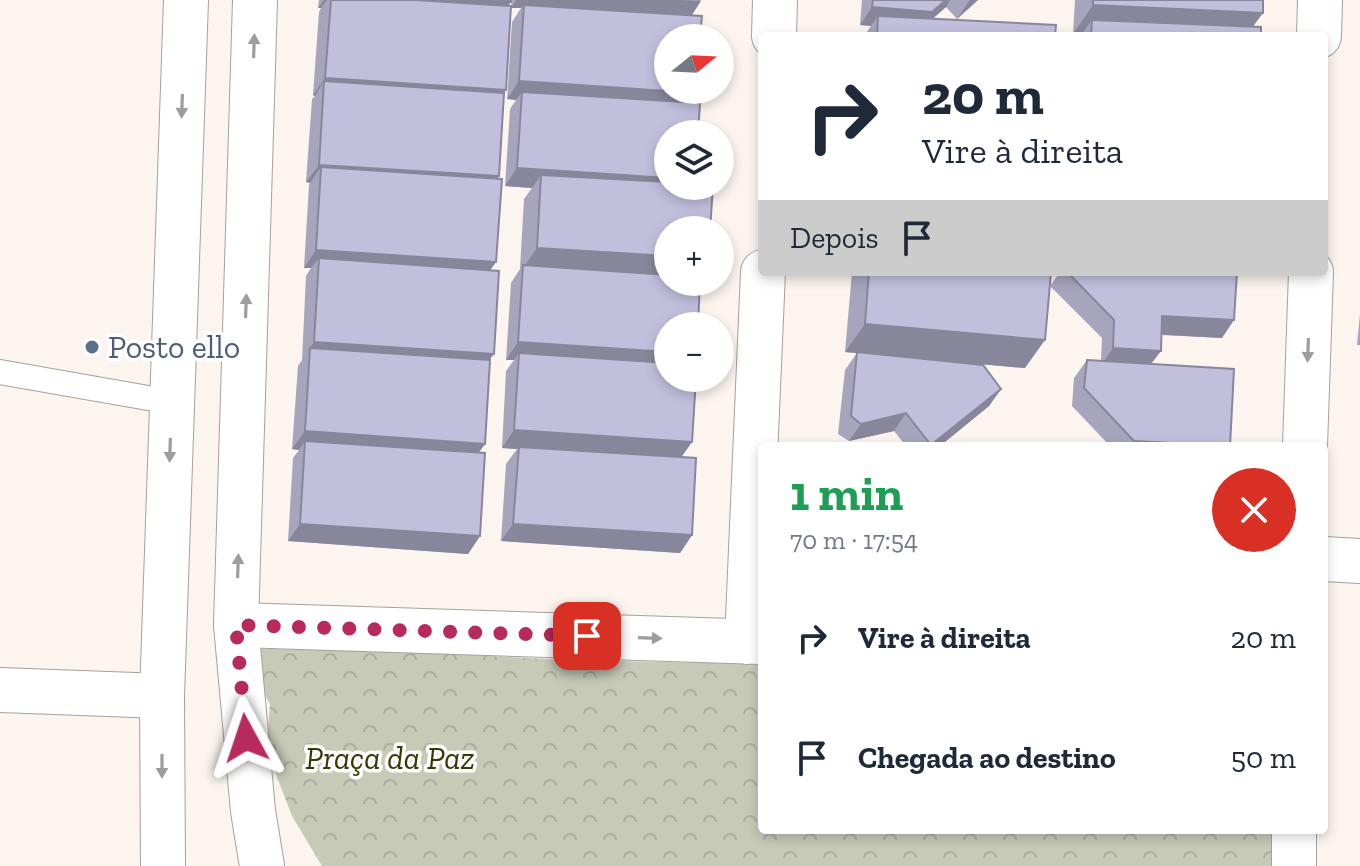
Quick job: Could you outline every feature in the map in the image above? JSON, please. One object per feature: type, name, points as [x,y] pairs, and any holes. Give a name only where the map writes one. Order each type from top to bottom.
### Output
[{"type":"main road","points":[[163,866],[162,696],[186,0]]},
{"type":"main road","points":[[255,0],[236,625],[253,811],[262,866]]},
{"type":"main road","points":[[774,32],[775,0]]},
{"type":"main road","points":[[1319,32],[1320,0]]},
{"type":"main road","points":[[759,442],[763,276]]},
{"type":"main road","points":[[1305,442],[1311,276]]},
{"type":"main road","points":[[236,625],[754,642],[758,478]]},
{"type":"main road","points":[[1328,559],[1360,561]]},
{"type":"main road","points":[[0,690],[162,696]]},
{"type":"main road","points":[[1294,834],[1294,866]]},
{"type":"lane","points":[[0,372],[171,402]]},
{"type":"green space","name":"Praça da Paz","points":[[259,649],[378,650],[567,660],[758,664],[758,834],[1283,834],[1283,866],[322,866],[292,816],[272,764],[268,731],[270,704],[253,676]]},
{"type":"building","points":[[331,0],[415,0],[511,6],[506,90],[325,78]]},
{"type":"building","points":[[873,0],[946,0],[932,12],[872,7]]},
{"type":"building","points":[[1093,0],[1263,0],[1263,13],[1093,5]]},
{"type":"building","points":[[524,5],[702,16],[701,24],[654,24],[654,90],[519,81]]},
{"type":"building","points":[[878,16],[1056,25],[1055,32],[877,32]]},
{"type":"building","points":[[1092,20],[1261,27],[1261,32],[1091,32]]},
{"type":"building","points":[[324,81],[504,93],[499,176],[319,165]]},
{"type":"building","points":[[522,92],[654,100],[654,104],[700,104],[699,120],[654,120],[654,177],[517,168]]},
{"type":"building","points":[[321,167],[502,179],[496,262],[316,250]]},
{"type":"building","points":[[541,175],[654,181],[654,200],[712,200],[711,216],[654,216],[654,255],[537,248]]},
{"type":"building","points":[[319,258],[499,271],[494,354],[314,342]]},
{"type":"building","points":[[523,265],[654,274],[654,296],[699,296],[699,312],[654,312],[654,351],[518,342]]},
{"type":"building","points":[[869,276],[1051,276],[1045,340],[865,324]]},
{"type":"building","points":[[1071,276],[1237,276],[1234,320],[1162,316],[1161,351],[1113,348],[1114,320]]},
{"type":"building","points":[[310,348],[490,360],[485,444],[305,431]]},
{"type":"building","points":[[857,352],[983,365],[1001,389],[935,442],[929,442],[906,413],[861,424],[851,416]]},
{"type":"building","points":[[519,353],[654,362],[654,392],[695,392],[692,442],[514,430]]},
{"type":"building","points":[[1087,360],[1234,369],[1230,442],[1134,441],[1084,388]]},
{"type":"building","points":[[305,441],[485,453],[480,536],[300,524]]},
{"type":"building","points":[[519,447],[696,458],[692,535],[513,524]]},
{"type":"place","name":"Posto ello","points":[[92,347]]},
{"type":"route","points":[[246,738],[236,625],[587,636]]}]
